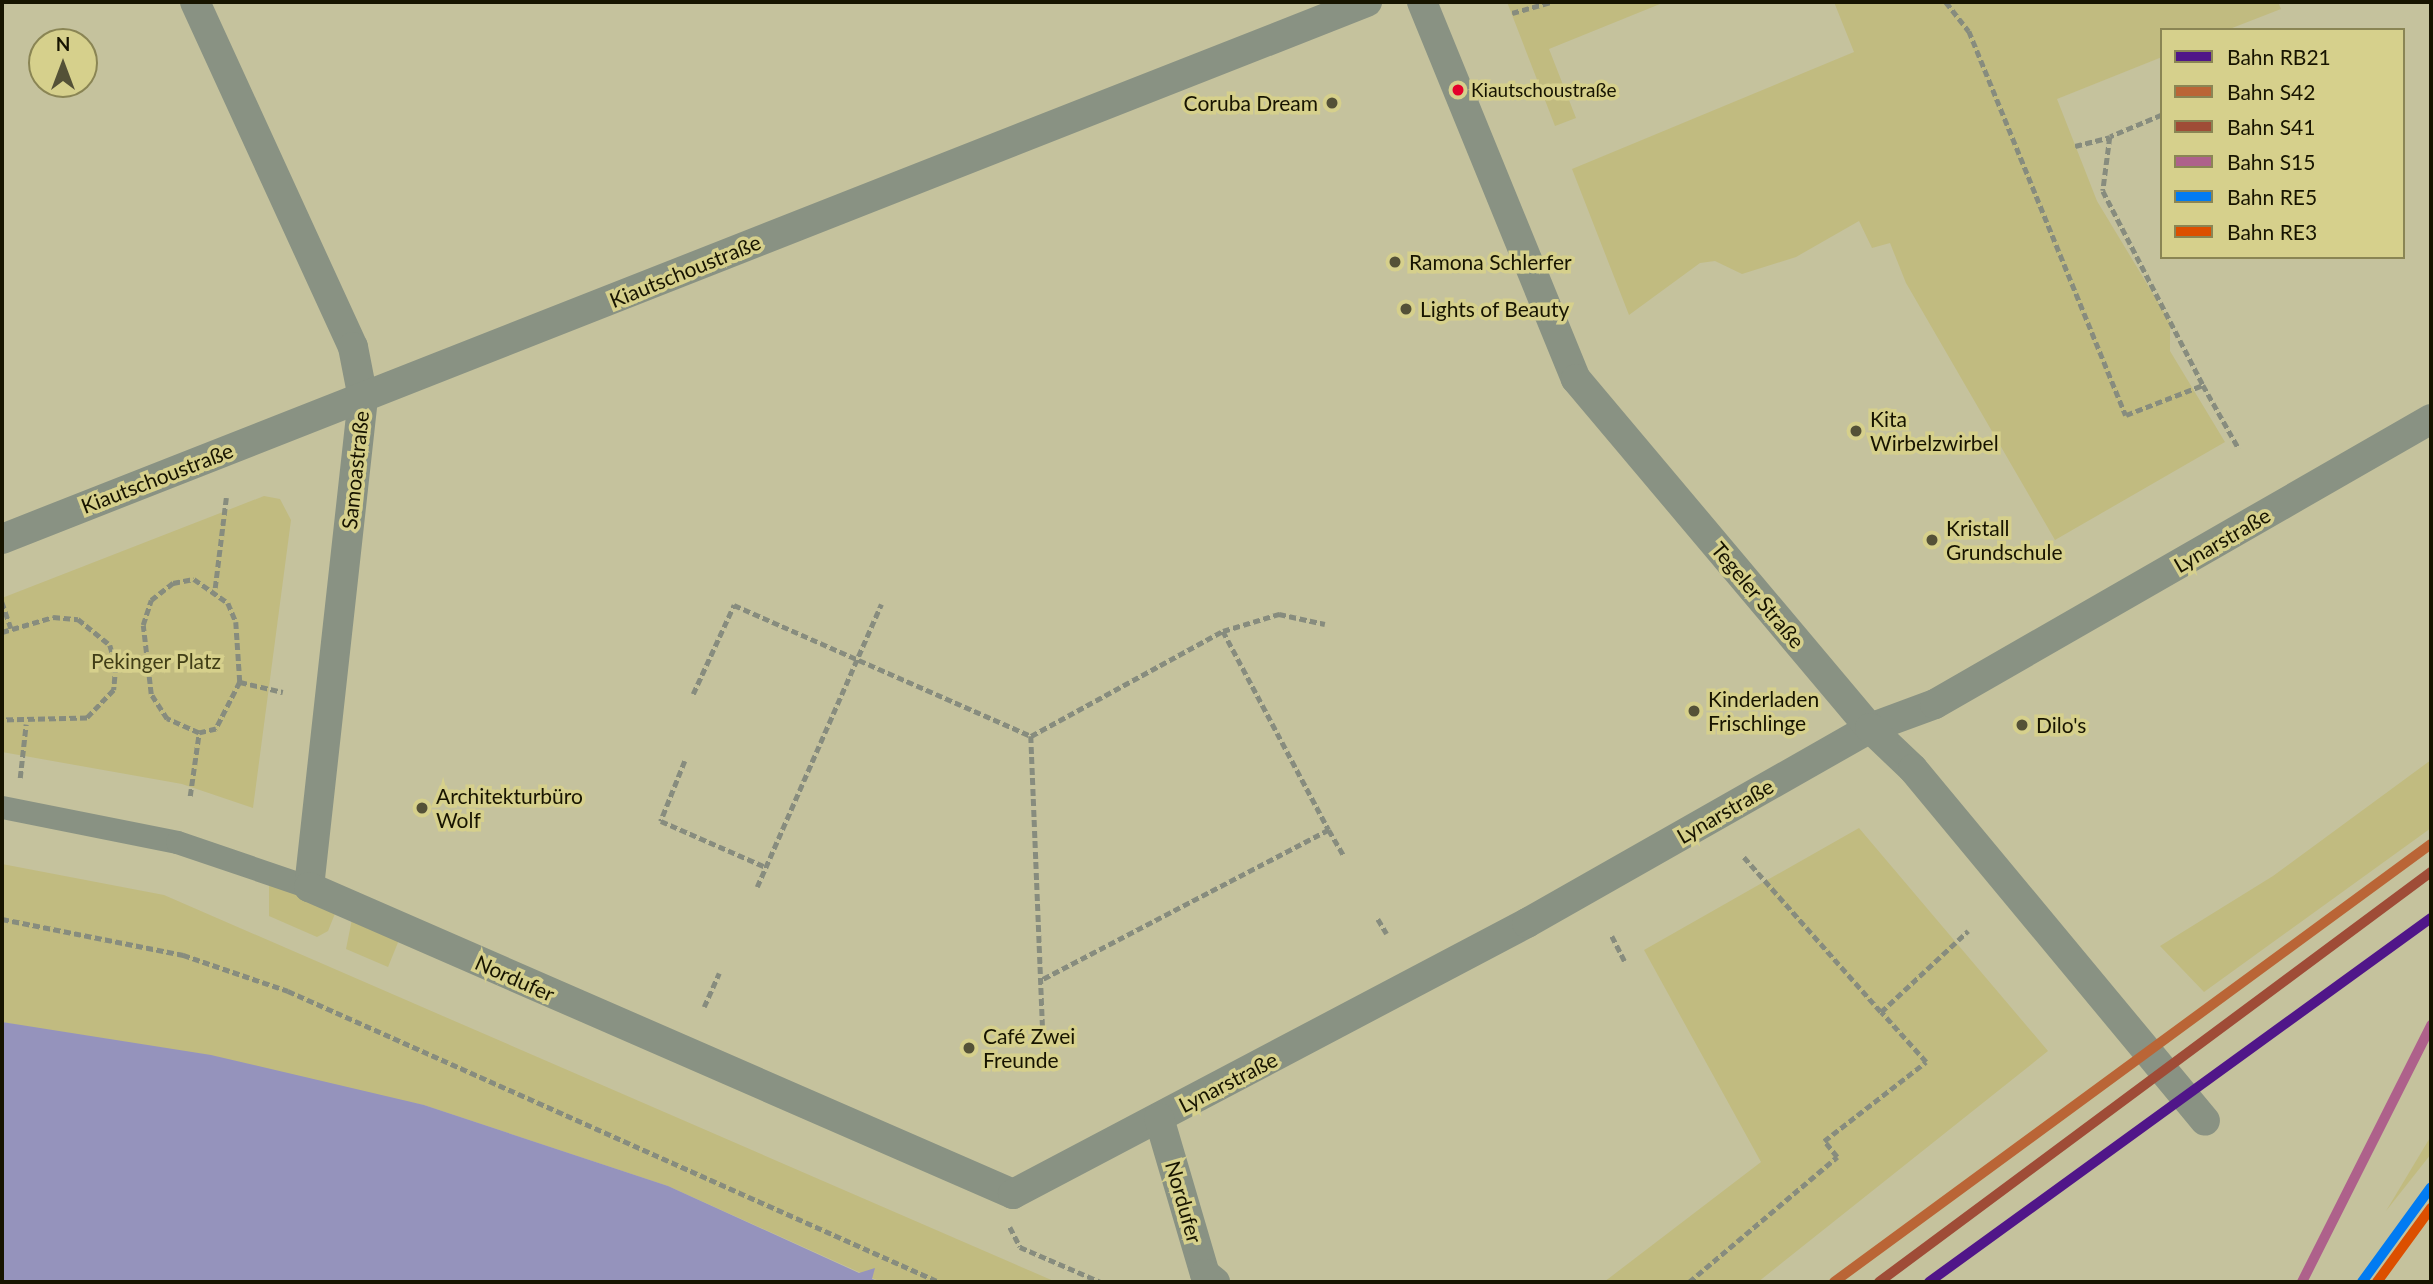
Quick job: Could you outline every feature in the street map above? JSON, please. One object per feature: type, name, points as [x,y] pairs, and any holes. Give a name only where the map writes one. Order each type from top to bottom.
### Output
[{"type":"street","name":"Samoastraße","points":[[195,2],[353,347],[363,398],[309,887]]},
{"type":"street","name":"Kiautschoustraße","points":[[2,539],[1367,2]]},
{"type":"street","name":"Tegeler Straße","points":[[1422,2],[1576,379],[1870,728],[1913,769],[2205,1121]]},
{"type":"street","name":"Lynarstraße","points":[[1013,1194],[1528,923],[1870,728],[1935,704],[2431,419]]},
{"type":"street","name":"Nordufer","points":[[2,807],[177,842],[309,887],[1013,1194]]},
{"type":"street","name":"Nordufer","points":[[1159,1118],[1205,1274],[1215,1282]]},
{"type":"path","points":[[1512,12],[1551,2]]},
{"type":"path","points":[[1946,2],[1969,32],[2126,415],[2203,385]]},
{"type":"path","points":[[2075,146],[2110,136],[2160,116]]},
{"type":"path","points":[[2110,136],[2103,191],[2109,210],[2239,449]]},
{"type":"path","points":[[215,588],[226,498]]},
{"type":"path","points":[[194,579],[215,588],[236,622],[240,682],[216,729],[199,733],[167,719],[151,694],[144,663],[143,625],[151,600],[173,583],[194,579]]},
{"type":"path","points":[[2,602],[11,628]]},
{"type":"path","points":[[757,887],[881,604]]},
{"type":"path","points":[[693,694],[734,605],[1031,736]]},
{"type":"path","points":[[1031,736],[1223,631],[1279,614],[1325,624]]},
{"type":"path","points":[[2,632],[52,617],[78,619],[110,645],[116,666],[114,690],[87,718],[26,724],[2,720]]},
{"type":"path","points":[[1223,631],[1344,856]]},
{"type":"path","points":[[116,666],[144,663]]},
{"type":"path","points":[[240,682],[283,692]]},
{"type":"path","points":[[20,774],[26,724]]},
{"type":"path","points":[[190,796],[199,733]]},
{"type":"path","points":[[1031,736],[1043,1031]]},
{"type":"path","points":[[685,761],[661,821],[766,867]]},
{"type":"path","points":[[1040,981],[1329,830]]},
{"type":"path","points":[[1689,1282],[1837,1157],[1824,1141],[1926,1062],[1744,857]]},
{"type":"path","points":[[2,919],[183,955],[288,991],[939,1282]]},
{"type":"path","points":[[1378,919],[1387,934]]},
{"type":"path","points":[[1881,1012],[1968,931]]},
{"type":"path","points":[[1612,936],[1625,961]]},
{"type":"path","points":[[704,1007],[719,973]]},
{"type":"path","points":[[1013,1233],[1020,1247],[1101,1282]]},
{"type":"green space","points":[[1507,2],[1665,2],[1549,49],[1576,118],[1555,126]]},
{"type":"green space","points":[[1834,2],[2278,2],[2281,9],[2232,28],[2160,28],[2160,58],[2057,99],[2097,201],[2170,322],[2170,351],[2225,442],[2055,540],[1906,283],[1890,243],[1872,248],[1859,221],[1796,257],[1742,274],[1715,261],[1700,263],[1629,315],[1572,169],[1854,52]]},
{"type":"green space","name":"Pekinger Platz","points":[[264,496],[280,499],[291,520],[253,808],[182,784],[2,752],[2,598]]},
{"type":"green space","points":[[2431,760],[2431,828],[2204,992],[2160,946],[2273,876]]},
{"type":"green space","points":[[1859,828],[2048,1051],[1758,1282],[1604,1282],[1761,1162],[1644,950]]},
{"type":"green space","points":[[2,864],[164,895],[1056,1282],[881,1282],[668,1186],[424,1105],[2,1022]]},
{"type":"green space","points":[[269,882],[336,911],[328,931],[317,937],[269,916]]},
{"type":"green space","points":[[352,919],[399,940],[388,967],[346,949]]},
{"type":"green space","points":[[2431,1136],[2431,1154],[2386,1211]]},
{"type":"water","points":[[2,1022],[211,1055],[424,1105],[668,1186],[859,1273],[875,1268],[872,1279],[881,1282],[2,1282]]},
{"type":"rail line","name":"S42","points":[[1834,1282],[2431,844]]},
{"type":"rail line","name":"S41","points":[[1879,1282],[2431,872]]},
{"type":"rail line","name":"RB21","points":[[1929,1282],[2431,918]]},
{"type":"rail line","name":"S15","points":[[2302,1282],[2431,1025]]},
{"type":"rail line","name":"RE5","points":[[2362,1282],[2431,1187]]},
{"type":"rail line","name":"RE3","points":[[2377,1282],[2431,1208]]},
{"type":"place","name":"Kiautschoustraße","points":[[1458,90]]},
{"type":"place","name":"Coruba Dream","points":[[1332,103]]},
{"type":"place","name":"Ramona Schlerfer","points":[[1395,262]]},
{"type":"place","name":"Lights of Beauty","points":[[1406,309]]},
{"type":"place","name":"Kita Wirbelzwirbel","points":[[1856,431]]},
{"type":"place","name":"Kristall Grundschule","points":[[1932,540]]},
{"type":"place","name":"Kinderladen Frischlinge","points":[[1694,711]]},
{"type":"place","name":"Dilo's","points":[[2022,725]]},
{"type":"place","name":"Architekturbüro Wolf","points":[[422,808]]},
{"type":"place","name":"Café Zwei Freunde","points":[[969,1048]]}]
